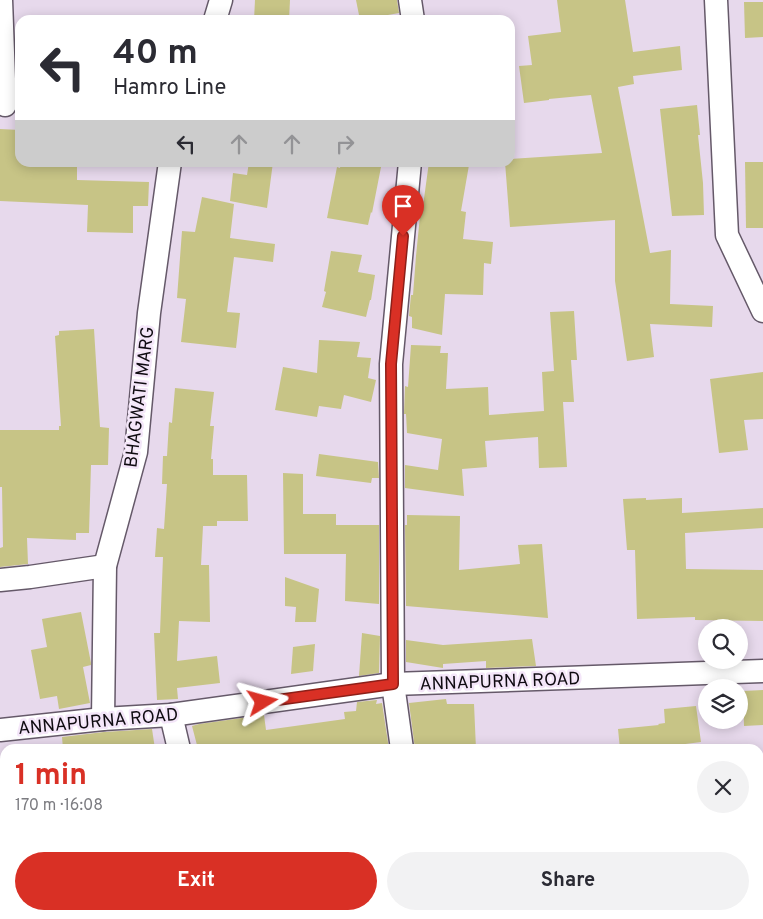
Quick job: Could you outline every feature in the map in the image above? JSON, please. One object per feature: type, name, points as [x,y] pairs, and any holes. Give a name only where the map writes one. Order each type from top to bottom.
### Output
[{"type":"street","points":[[1,0],[5,105]]},
{"type":"street","points":[[216,15],[221,0]]},
{"type":"street","points":[[410,0],[412,15]]},
{"type":"street","points":[[716,0],[727,235],[763,311]]},
{"type":"street","name":"BHAGWATI MARG","points":[[103,719],[105,566],[136,452],[149,313],[169,167]]},
{"type":"street","points":[[401,744],[393,684],[391,364],[410,167]]},
{"type":"street","points":[[0,580],[105,566]]},
{"type":"street","name":"ANNAPURNA ROAD","points":[[0,730],[103,719],[171,715],[393,684],[763,671]]},
{"type":"street","points":[[171,715],[178,744]]},
{"type":"building","points":[[255,0],[290,0],[289,15],[254,15]]},
{"type":"building","points":[[356,0],[397,0],[399,13],[359,15]]},
{"type":"building","points":[[557,0],[625,0],[633,52],[680,46],[682,70],[633,76],[634,84],[618,87],[650,253],[671,250],[670,304],[713,306],[712,327],[650,324],[654,357],[627,361],[615,281],[615,220],[510,227],[505,167],[515,167],[515,159],[602,153],[591,95],[524,103],[519,66],[532,65],[528,36],[561,32]]},
{"type":"building","points":[[744,2],[763,2],[763,37],[745,38]]},
{"type":"building","points":[[697,105],[704,215],[672,216],[660,109]]},
{"type":"building","points":[[0,129],[15,130],[15,167],[77,167],[77,180],[149,182],[148,206],[133,206],[133,233],[87,232],[88,205],[0,201]]},
{"type":"building","points":[[745,162],[763,162],[763,228],[746,228]]},
{"type":"building","points":[[248,167],[272,167],[267,208],[230,201],[233,173],[247,175]]},
{"type":"building","points":[[337,167],[381,167],[368,225],[327,218]]},
{"type":"building","points":[[428,167],[469,167],[461,211],[466,212],[463,239],[493,242],[491,264],[484,263],[483,295],[445,294],[442,335],[412,328],[412,317],[409,316],[411,295],[413,295],[421,206],[423,206]]},
{"type":"building","points":[[202,197],[234,204],[230,238],[275,244],[273,262],[234,257],[227,312],[240,313],[236,348],[181,342],[186,299],[177,298],[182,231],[195,232]]},
{"type":"building","points":[[331,251],[362,255],[358,272],[375,275],[366,317],[322,307],[326,292],[324,291]]},
{"type":"building","points":[[574,311],[577,360],[571,360],[574,402],[563,402],[567,467],[539,468],[538,437],[485,441],[487,467],[462,469],[464,496],[405,488],[405,465],[438,470],[442,439],[407,433],[406,414],[404,414],[405,386],[408,387],[411,345],[441,346],[440,353],[448,353],[446,389],[488,387],[489,415],[544,411],[542,372],[554,371],[550,312]]},
{"type":"building","points":[[94,329],[100,427],[109,428],[108,465],[91,465],[89,533],[76,533],[76,540],[27,538],[28,564],[0,567],[0,548],[3,547],[0,430],[59,430],[59,426],[61,426],[55,336],[59,335],[59,331]]},
{"type":"building","points":[[319,340],[360,342],[357,357],[371,358],[368,378],[376,380],[371,402],[344,395],[341,409],[319,406],[317,417],[275,410],[283,367],[317,373]]},
{"type":"building","points":[[763,372],[763,419],[744,420],[748,450],[719,453],[710,379]]},
{"type":"building","points":[[175,388],[214,392],[210,426],[214,426],[211,459],[213,459],[213,475],[247,475],[248,521],[217,521],[217,526],[203,526],[201,565],[209,565],[210,622],[179,621],[177,661],[217,656],[220,683],[177,688],[178,699],[157,700],[154,633],[160,633],[163,557],[155,557],[157,528],[164,529],[167,484],[162,484],[163,456],[167,456],[169,422],[172,423]]},
{"type":"building","points":[[319,454],[378,462],[379,478],[372,478],[371,483],[316,476]]},
{"type":"building","points":[[283,473],[303,474],[303,514],[336,514],[336,525],[379,525],[379,604],[345,601],[346,554],[284,554]]},
{"type":"building","points":[[682,498],[682,513],[763,508],[763,528],[685,533],[686,569],[763,570],[763,621],[748,621],[748,619],[695,620],[695,617],[637,619],[635,550],[627,550],[623,499]]},
{"type":"building","points":[[407,515],[460,516],[459,570],[520,564],[518,545],[542,544],[548,618],[406,606],[405,525],[407,525]]},
{"type":"building","points":[[285,577],[319,589],[316,622],[295,622],[296,607],[285,606]]},
{"type":"building","points":[[81,612],[91,663],[91,665],[83,667],[90,703],[59,709],[57,696],[40,699],[31,650],[47,647],[42,619]]},
{"type":"building","points":[[362,633],[380,636],[379,673],[359,676]]},
{"type":"building","points":[[532,639],[536,666],[486,668],[486,661],[443,664],[443,668],[406,662],[406,640],[443,645]]},
{"type":"building","points":[[315,644],[313,671],[291,674],[293,647]]},
{"type":"building","points":[[763,690],[763,725],[748,726],[748,691]]},
{"type":"building","points":[[446,699],[447,704],[474,704],[476,744],[414,744],[409,703]]},
{"type":"building","points":[[377,700],[376,704],[382,703],[388,744],[197,744],[192,726],[264,715],[266,730],[345,719],[344,712],[356,711],[357,702]]},
{"type":"building","points":[[696,706],[701,742],[685,744],[620,744],[618,729],[665,723],[664,709]]},
{"type":"building","points":[[152,729],[154,744],[63,744],[62,737]]},
{"type":"route","points":[[263,702],[393,684],[391,364],[403,236]]}]
